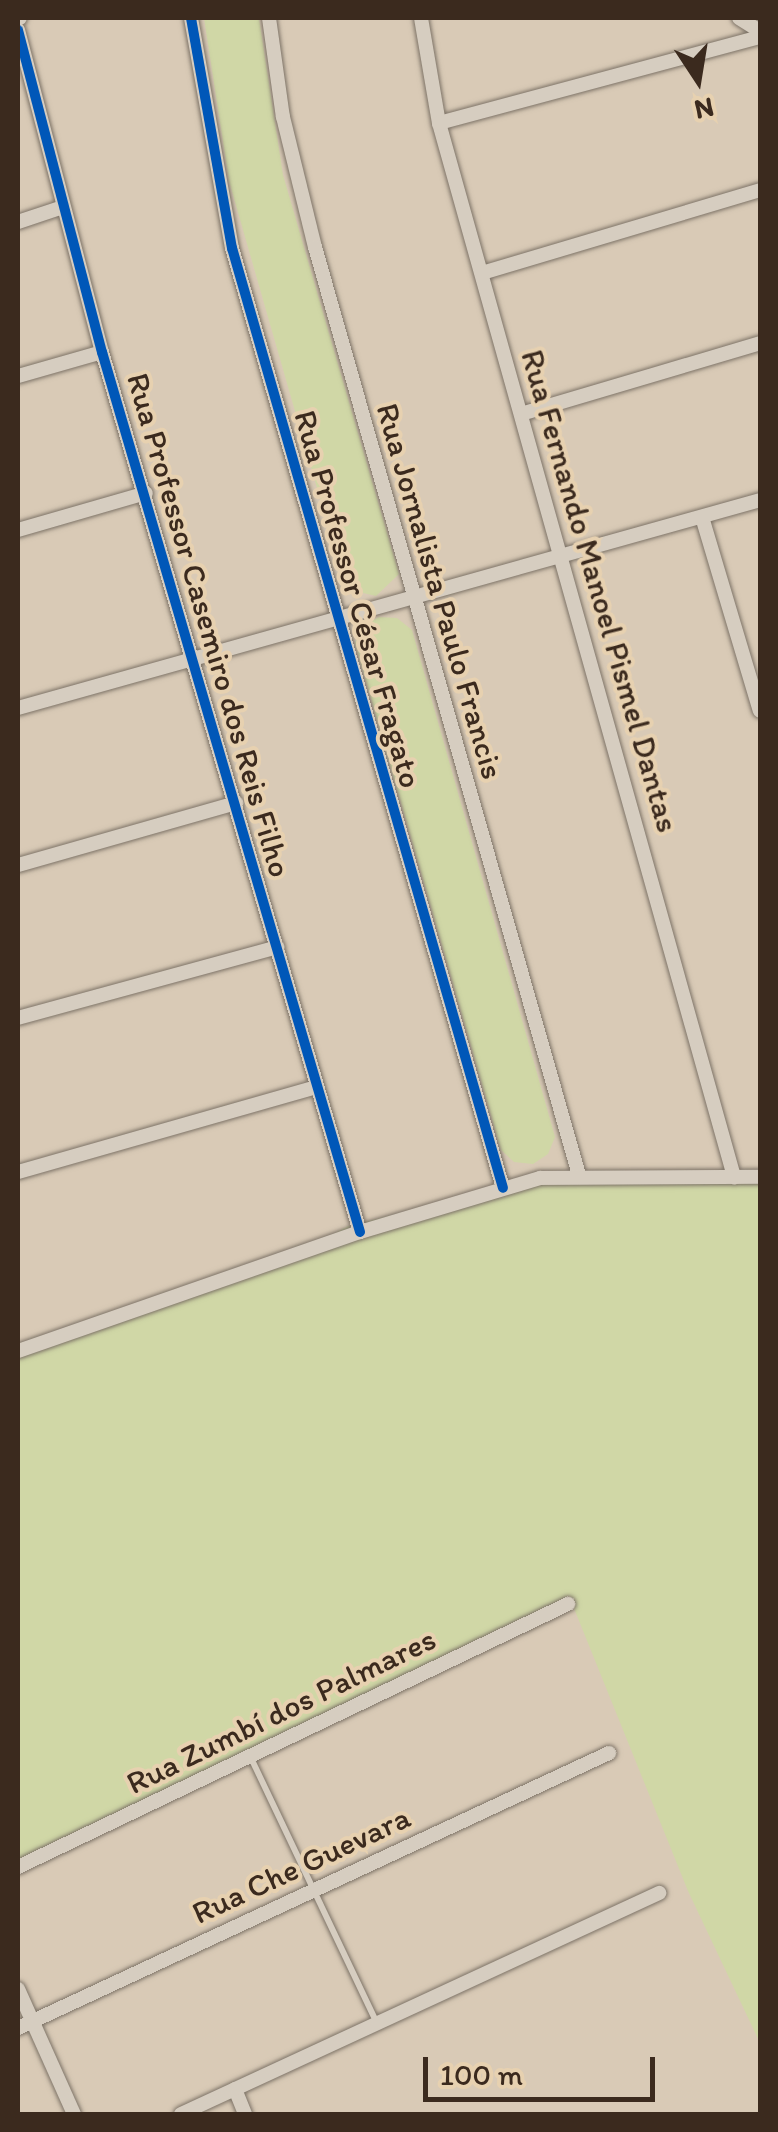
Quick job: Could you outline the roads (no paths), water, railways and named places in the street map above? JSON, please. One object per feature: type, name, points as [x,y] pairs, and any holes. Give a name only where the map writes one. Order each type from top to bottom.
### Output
[{"type":"street","name":"Rua Professor César Fragato","points":[[191,18],[232,248],[334,616],[503,1188]]},
{"type":"street","name":"Rua Jornalista Paulo Francis","points":[[269,18],[297,176],[579,1175]]},
{"type":"street","name":"Rua Fernando Manoel Pismel Dantas","points":[[421,18],[439,123],[734,1177]]},
{"type":"street","points":[[739,18],[760,34]]},
{"type":"street","name":"Rua Professor Casemiro dos Reis Filho","points":[[18,30],[102,352],[236,802],[314,1088],[360,1232]]},
{"type":"street","points":[[439,123],[760,34]]},
{"type":"street","points":[[482,273],[760,190]]},
{"type":"street","points":[[18,222],[63,208]]},
{"type":"street","points":[[521,414],[760,343]]},
{"type":"street","points":[[18,376],[102,352]]},
{"type":"street","points":[[18,530],[146,493]]},
{"type":"street","points":[[18,708],[334,616],[760,500]]},
{"type":"street","points":[[702,517],[753,655],[760,711]]},
{"type":"street","points":[[18,865],[236,802]]},
{"type":"street","points":[[18,1018],[277,947]]},
{"type":"street","points":[[18,1172],[314,1088]]},
{"type":"street","points":[[18,1351],[360,1232],[503,1188],[579,1175],[760,1177]]},
{"type":"street","name":"Rua Zumbí dos Palmares","points":[[18,1867],[568,1604]]},
{"type":"street","name":"Rua Che Guevara","points":[[24,2025],[609,1752]]},
{"type":"street","points":[[181,2114],[659,1893]]},
{"type":"street","points":[[18,1988],[24,2025],[74,2114]]},
{"type":"street","points":[[236,2089],[245,2114]]},
{"type":"lane","points":[[250,1755],[377,2024]]}]
